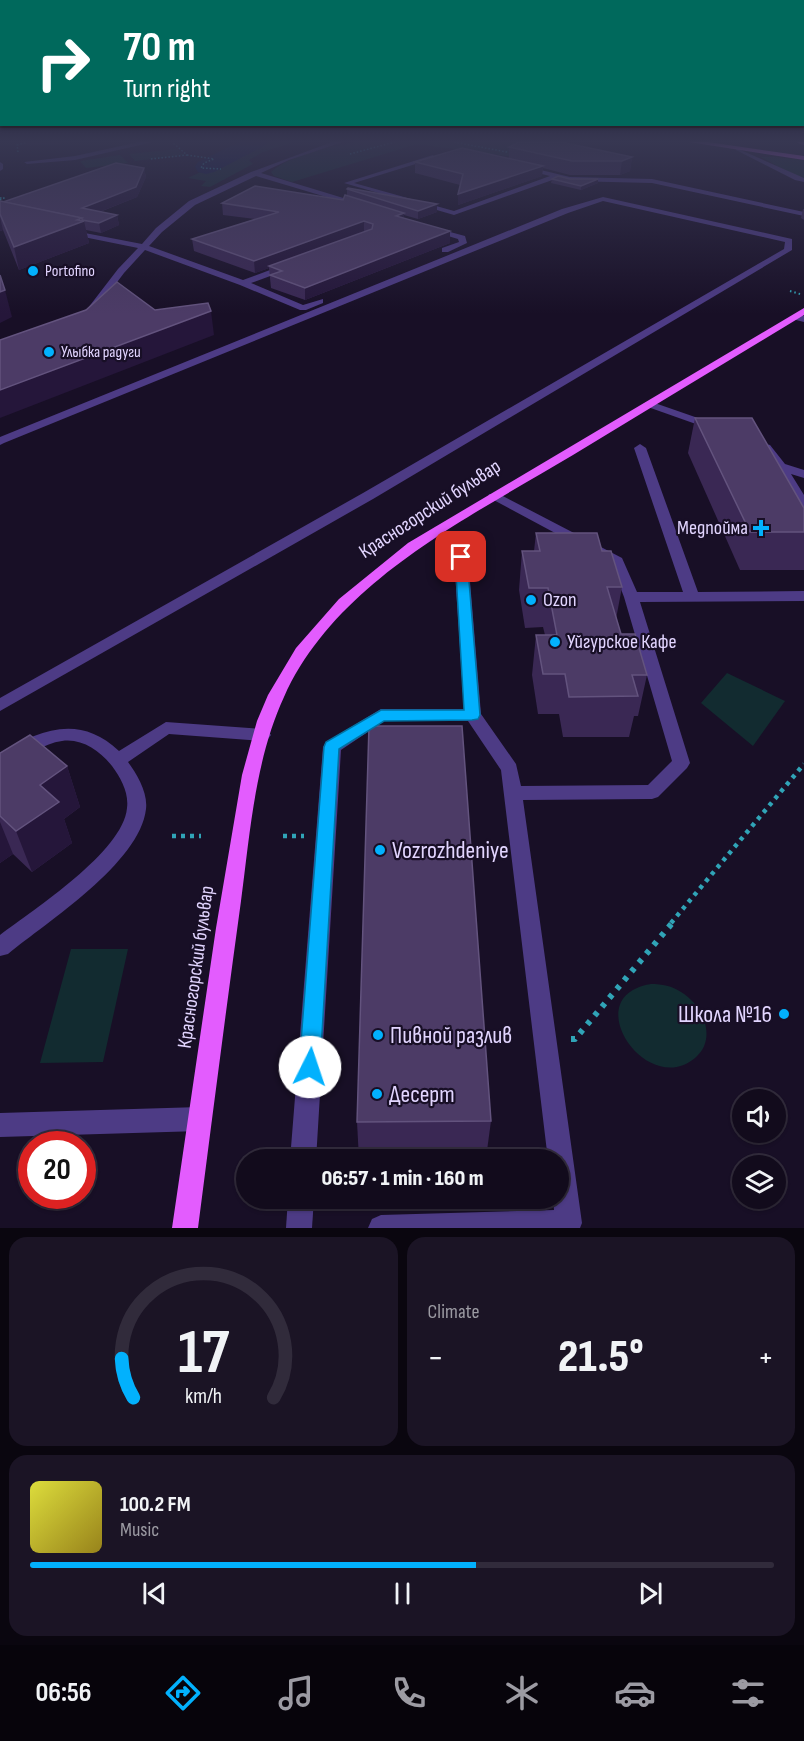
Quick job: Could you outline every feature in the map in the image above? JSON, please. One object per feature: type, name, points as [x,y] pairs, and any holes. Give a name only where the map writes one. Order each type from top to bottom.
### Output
[{"type":"main road","name":"Красногорский бульвар","points":[[185,1228],[252,769],[267,717],[288,672],[320,625],[356,590],[413,546],[649,404],[801,316]]},
{"type":"street","points":[[89,315],[121,271],[159,230],[200,199]]},
{"type":"street","points":[[340,199],[370,209]]},
{"type":"street","points":[[405,199],[454,213],[492,199]]},
{"type":"street","points":[[0,441],[565,211],[602,199]]},
{"type":"street","points":[[0,705],[368,496],[788,250],[789,242],[604,199]]},
{"type":"street","points":[[736,199],[804,214]]},
{"type":"street","points":[[56,228],[144,247],[243,283],[303,308],[463,243],[462,238],[416,224]]},
{"type":"street","points":[[243,283],[295,264]]},
{"type":"street","points":[[649,404],[730,433]]},
{"type":"street","points":[[753,441],[764,446],[781,467],[804,506]]},
{"type":"street","points":[[640,448],[692,597]]},
{"type":"street","points":[[781,467],[804,474]]},
{"type":"street","points":[[494,497],[616,561],[631,597],[681,763],[652,792],[513,793]]},
{"type":"street","points":[[381,1228],[571,1225],[510,769],[472,715],[461,557]]},
{"type":"street","points":[[631,597],[804,596]]},
{"type":"street","points":[[304,1149],[332,747],[381,715],[472,715]]},
{"type":"street","points":[[118,760],[166,728],[262,735]]},
{"type":"street","points":[[0,763],[30,744],[55,735],[73,734],[88,737],[118,760],[130,781],[137,807],[128,832],[109,860],[0,947]]},
{"type":"street","points":[[0,1125],[200,1119]]},
{"type":"street","points":[[299,1228],[300,1209]]},
{"type":"path","points":[[546,1039],[575,1039],[804,764]]},
{"type":"path","points":[[172,836],[201,836]]},
{"type":"green space","points":[[727,673],[785,701],[753,746],[701,703]]},
{"type":"green space","points":[[71,949],[128,949],[103,1062],[40,1063]]},
{"type":"green space","points":[[651,984],[667,986],[681,992],[696,1005],[705,1023],[706,1042],[702,1050],[695,1058],[676,1067],[657,1065],[640,1056],[627,1041],[619,1023],[619,1006],[629,992]]},
{"type":"building","points":[[11,199],[104,199],[82,208],[117,215],[99,223],[3,202]]},
{"type":"building","points":[[229,199],[359,199],[404,213],[396,216],[450,231],[305,288],[270,275],[282,271],[269,266],[372,229],[373,224],[364,221],[254,261],[192,239],[279,212],[222,203]]},
{"type":"building","points":[[380,199],[411,199],[437,204],[418,211]]},
{"type":"building","points":[[0,201],[82,218],[77,220],[84,221],[14,247],[0,214]]},
{"type":"building","points":[[0,275],[5,290],[0,292]]},
{"type":"building","points":[[117,282],[155,310],[208,303],[211,311],[0,390],[0,340],[86,310]]},
{"type":"building","points":[[695,418],[752,418],[804,508],[804,532],[750,532]]},
{"type":"building","points":[[536,533],[597,533],[602,551],[611,551],[622,587],[607,587],[621,634],[635,634],[647,675],[632,675],[638,696],[569,697],[565,674],[543,674],[536,635],[557,635],[548,588],[529,588],[522,551],[540,551]]},
{"type":"building","points":[[369,726],[462,726],[491,1121],[357,1122]]},
{"type":"building","points":[[30,735],[67,766],[40,785],[59,802],[16,831],[0,816],[0,753]]},
{"type":"place","name":"Portofino","points":[[33,271]]},
{"type":"place","name":"Улыбка радуги","points":[[49,352]]},
{"type":"place","name":"Медпойма","points":[[761,528]]},
{"type":"place","name":"Ozon","points":[[531,600]]},
{"type":"place","name":"Уйгурское Кафе","points":[[555,642]]},
{"type":"place","name":"Vozrozhdeniye","points":[[380,850]]},
{"type":"place","name":"Школа №16","points":[[784,1014]]},
{"type":"place","name":"Пивной разлив","points":[[378,1035]]},
{"type":"place","name":"Десерт","points":[[377,1094]]},
{"type":"route","points":[[310,1067],[332,747],[381,715],[472,715],[461,557]]}]
